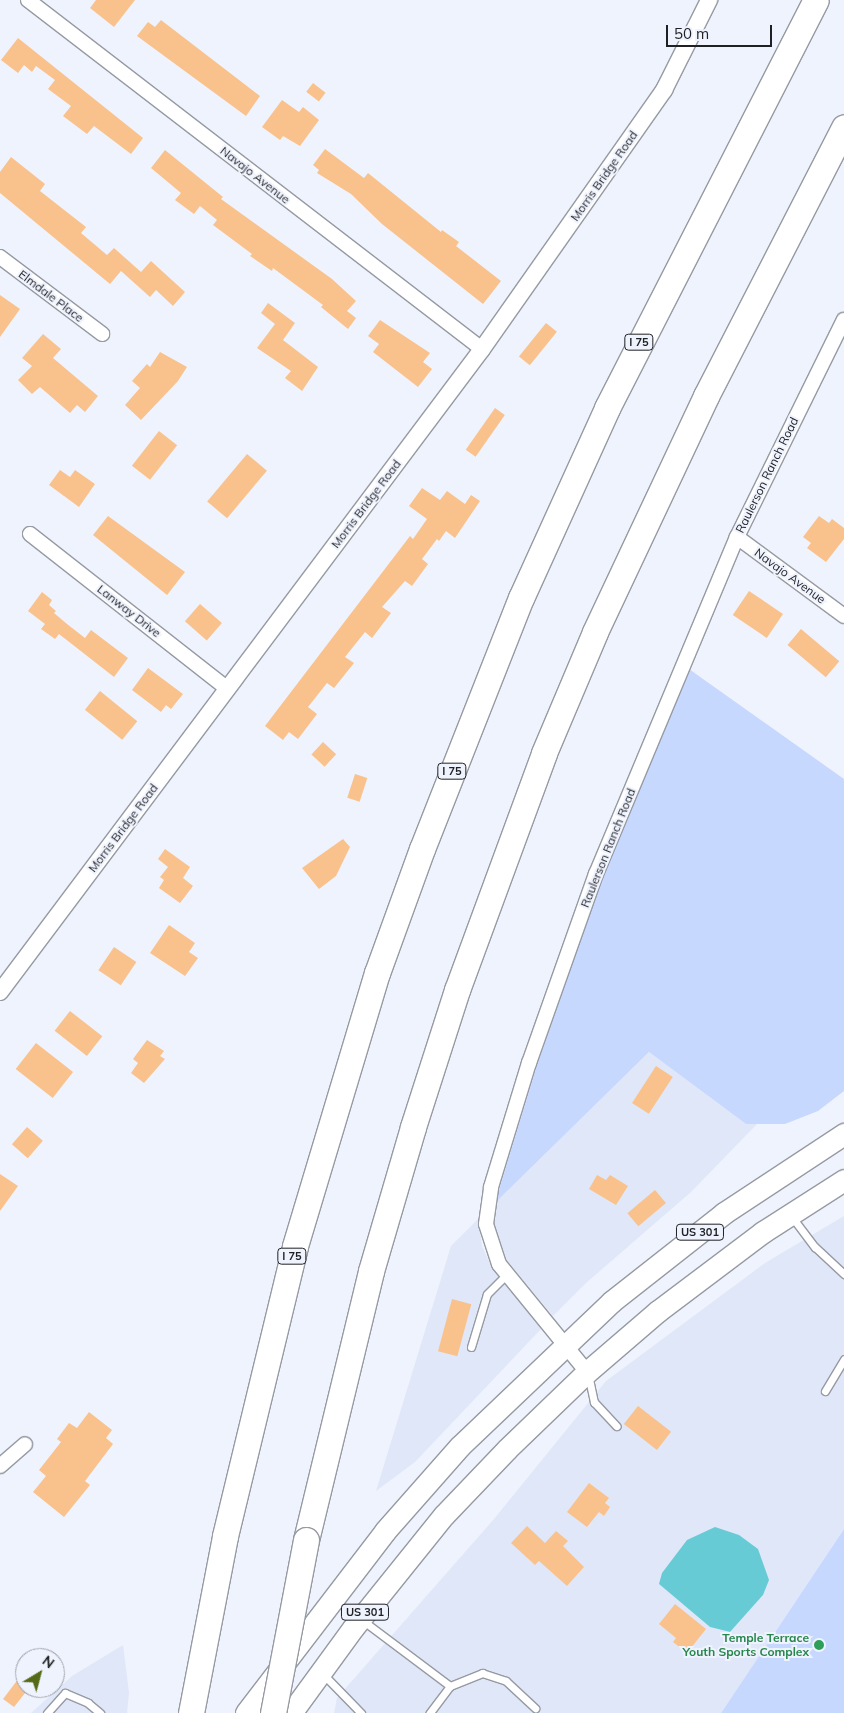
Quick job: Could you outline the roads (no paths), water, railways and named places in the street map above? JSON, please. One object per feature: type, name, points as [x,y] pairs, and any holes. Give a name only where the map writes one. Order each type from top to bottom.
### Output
[{"type":"highway","name":"I 75","points":[[191,1713],[236,1487],[298,1236],[377,973],[422,849],[521,598],[602,417],[816,0]]},
{"type":"highway","points":[[273,1713],[306,1540],[371,1271],[412,1127],[464,971],[544,753],[596,632],[706,396],[844,127]]},
{"type":"main road","name":"US 301","points":[[246,1713],[420,1490],[460,1446],[611,1302],[724,1213],[844,1134]]},
{"type":"main road","name":"US 301","points":[[291,1713],[360,1618],[473,1483],[588,1372],[658,1311],[790,1214],[844,1180]]},
{"type":"street","name":"Navajo Avenue","points":[[28,0],[482,349]]},
{"type":"street","name":"Morris Bridge Road","points":[[0,992],[482,349],[664,90],[709,0]]},
{"type":"street","name":"Elmdale Place","points":[[0,257],[102,334]]},
{"type":"street","name":"Raulerson Ranch Road","points":[[588,1372],[567,1343],[499,1264],[490,1243],[486,1224],[491,1187],[500,1155],[596,874],[737,536],[844,320]]},
{"type":"street","name":"Lanway Drive","points":[[30,534],[228,689]]},
{"type":"street","name":"Navajo Avenue","points":[[737,536],[844,616]]},
{"type":"street","points":[[0,1466],[25,1444]]},
{"type":"lane","points":[[790,1214],[816,1247],[844,1274]]},
{"type":"lane","points":[[471,1346],[487,1294],[508,1274]]},
{"type":"lane","points":[[825,1391],[844,1358]]},
{"type":"lane","points":[[588,1372],[594,1402],[616,1426]]},
{"type":"lane","points":[[360,1618],[450,1686]]},
{"type":"lane","points":[[320,1671],[361,1713]]},
{"type":"lane","points":[[430,1713],[450,1686],[482,1673],[506,1681],[535,1708]]},
{"type":"lane","points":[[47,1713],[65,1693],[88,1703],[100,1713]]},
{"type":"place","name":"Temple Terrace Youth Sports Complex","points":[[819,1645]]}]
